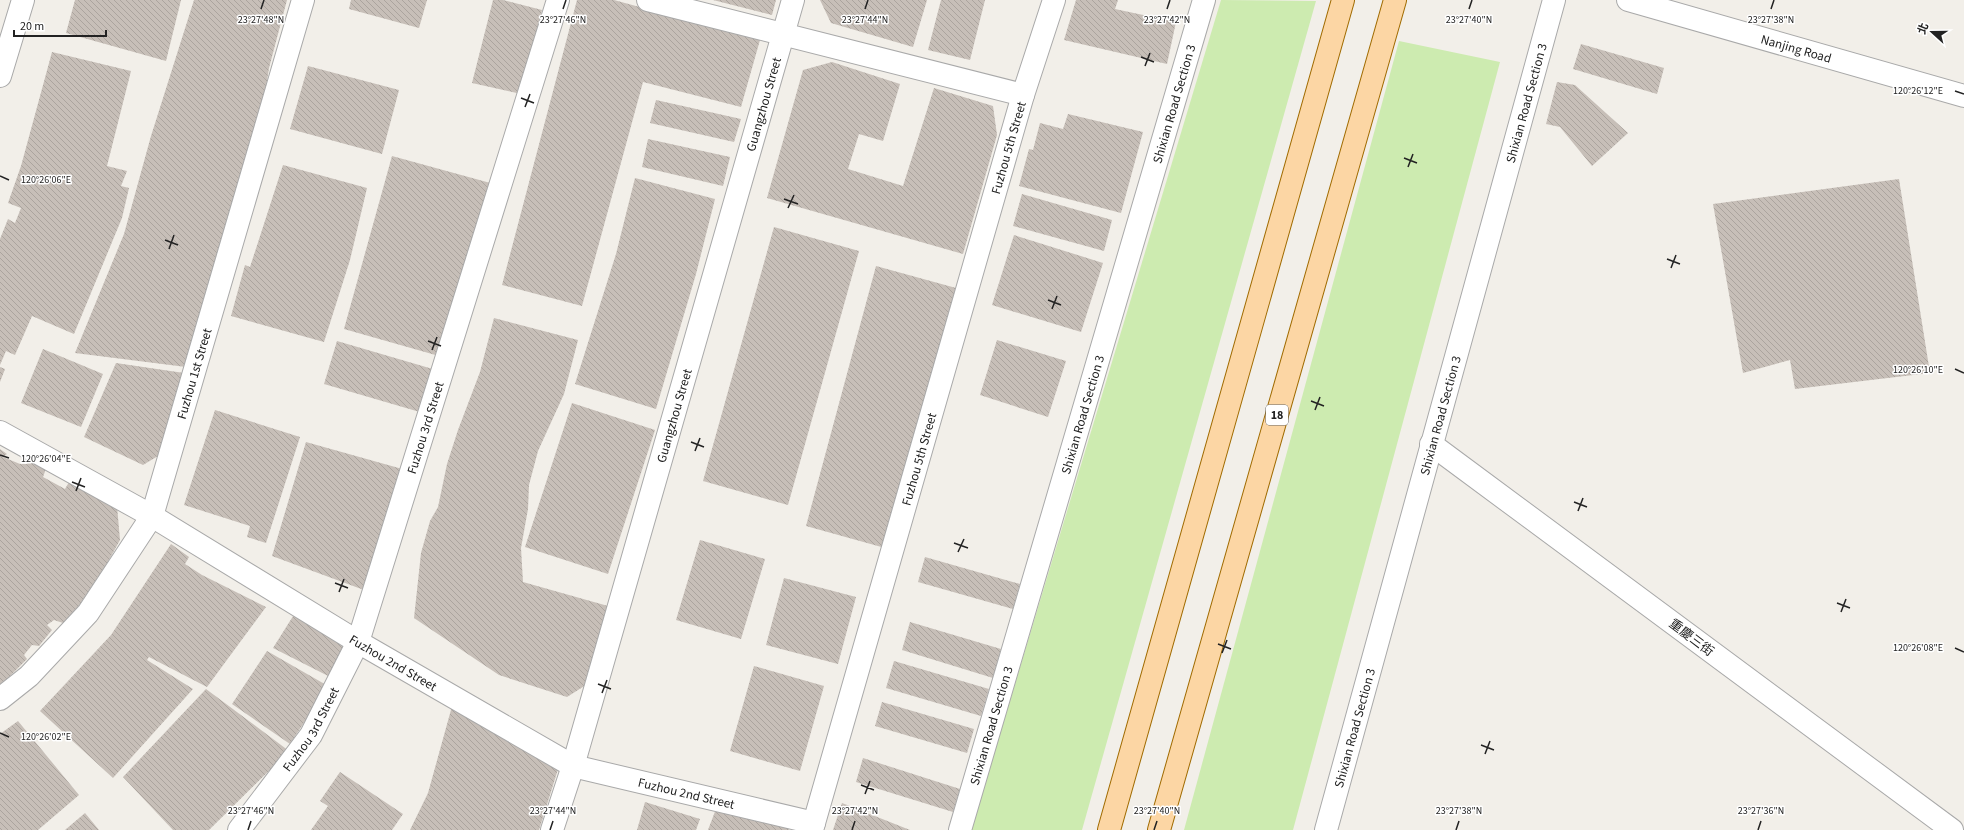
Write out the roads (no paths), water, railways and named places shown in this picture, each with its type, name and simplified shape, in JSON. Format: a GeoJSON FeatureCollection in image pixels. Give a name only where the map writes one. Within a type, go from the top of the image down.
{"type":"FeatureCollection","features":[{"type":"Feature","properties":{"kind":"main road"},"geometry":{"type":"LineString","coordinates":[[1109,830],[1343,0]]}},
{"type":"Feature","properties":{"kind":"main road","name":"18"},"geometry":{"type":"LineString","coordinates":[[1159,830],[1394,0]]}},
{"type":"Feature","properties":{"kind":"street"},"geometry":{"type":"LineString","coordinates":[[0,76],[8,18],[23,0]]}},
{"type":"Feature","properties":{"kind":"street","name":"Fuzhou 1st Street"},"geometry":{"type":"LineString","coordinates":[[0,699],[28,676],[88,613],[152,516],[304,0]]}},
{"type":"Feature","properties":{"kind":"street","name":"Fuzhou 3rd Street"},"geometry":{"type":"LineString","coordinates":[[239,830],[311,735],[358,642],[558,0]]}},
{"type":"Feature","properties":{"kind":"street","name":"Fuzhou 5th Street"},"geometry":{"type":"LineString","coordinates":[[648,0],[1023,95]]}},
{"type":"Feature","properties":{"kind":"street","name":"Guangzhou Street"},"geometry":{"type":"LineString","coordinates":[[552,830],[573,766],[793,0]]}},
{"type":"Feature","properties":{"kind":"street","name":"Fuzhou 5th Street"},"geometry":{"type":"LineString","coordinates":[[813,826],[1023,95],[1054,0]]}},
{"type":"Feature","properties":{"kind":"street","name":"Shixian Road Section 3"},"geometry":{"type":"LineString","coordinates":[[960,830],[1204,0]]}},
{"type":"Feature","properties":{"kind":"street","name":"Shixian Road Section 3"},"geometry":{"type":"LineString","coordinates":[[1326,830],[1554,0]]}},
{"type":"Feature","properties":{"kind":"street","name":"Nanjing Road"},"geometry":{"type":"LineString","coordinates":[[1628,0],[1964,96]]}},
{"type":"Feature","properties":{"kind":"street","name":"Fuzhou 2nd Street"},"geometry":{"type":"LineString","coordinates":[[0,432],[152,516],[358,642],[573,766],[813,826]]}},
{"type":"Feature","properties":{"kind":"street","name":"重慶三街"},"geometry":{"type":"LineString","coordinates":[[1431,444],[1952,830]]}}]}
